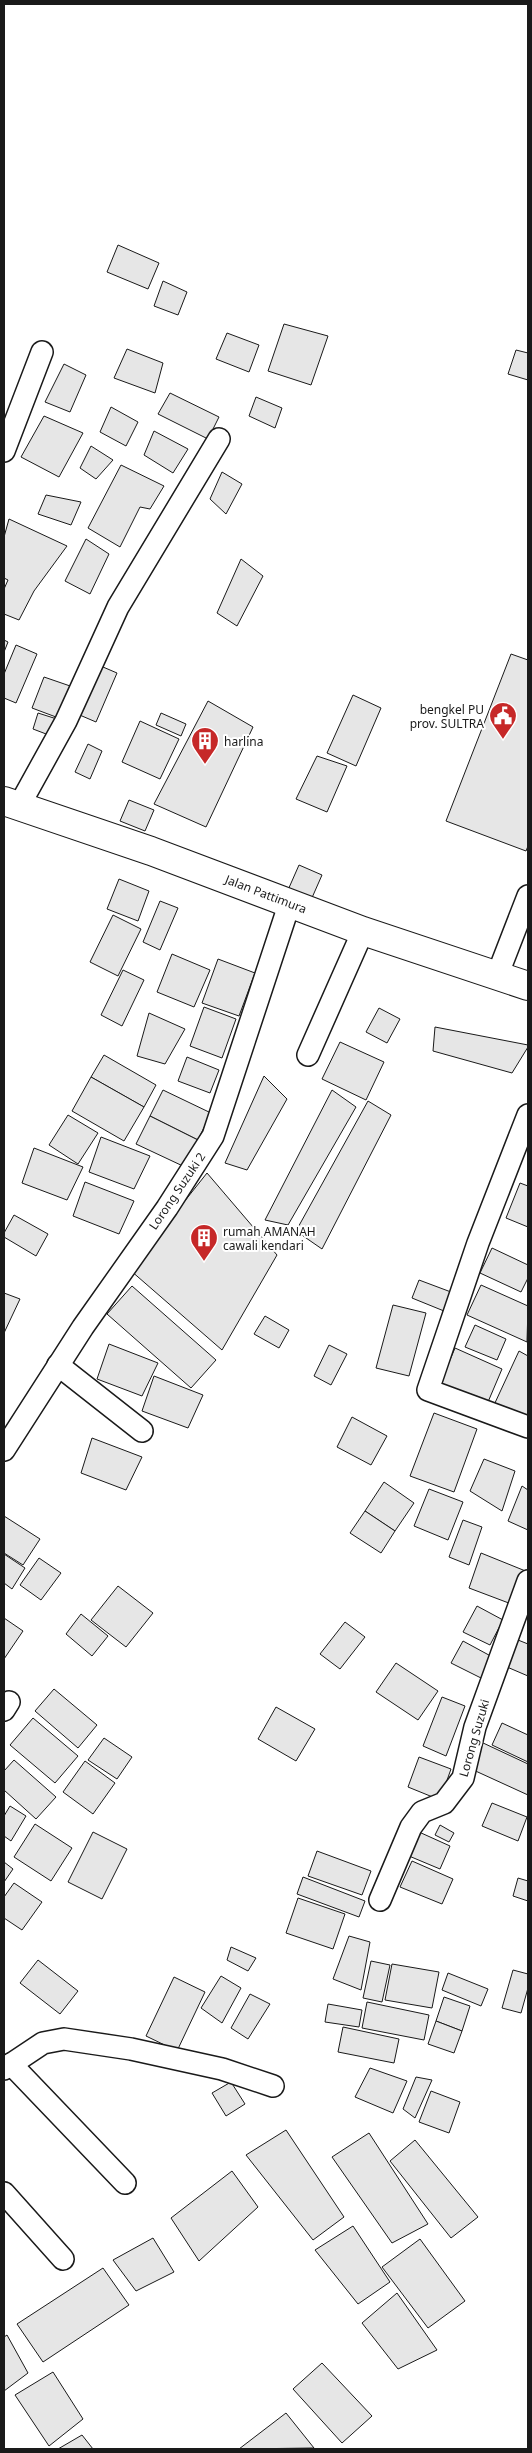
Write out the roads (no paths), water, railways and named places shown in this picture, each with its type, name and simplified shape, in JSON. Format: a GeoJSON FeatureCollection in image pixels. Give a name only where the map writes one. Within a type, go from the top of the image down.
{"type":"FeatureCollection","features":[{"type":"Feature","properties":{"kind":"highway","name":"Jalan Pattimura"},"geometry":{"type":"LineString","coordinates":[[11,804],[151,851],[363,931],[528,986]]}},
{"type":"Feature","properties":{"kind":"street"},"geometry":{"type":"LineString","coordinates":[[4,451],[42,352]]}},
{"type":"Feature","properties":{"kind":"street"},"geometry":{"type":"LineString","coordinates":[[11,804],[62,728],[118,607],[219,439]]}},
{"type":"Feature","properties":{"kind":"street"},"geometry":{"type":"LineString","coordinates":[[497,976],[528,896]]}},
{"type":"Feature","properties":{"kind":"street","name":"Lorong Suzuki 2"},"geometry":{"type":"LineString","coordinates":[[4,1450],[115,1280],[167,1208],[212,1136],[290,902]]}},
{"type":"Feature","properties":{"kind":"street"},"geometry":{"type":"LineString","coordinates":[[308,1055],[363,931]]}},
{"type":"Feature","properties":{"kind":"street"},"geometry":{"type":"LineString","coordinates":[[528,1115],[478,1243],[428,1390],[528,1426]]}},
{"type":"Feature","properties":{"kind":"street"},"geometry":{"type":"LineString","coordinates":[[58,1365],[142,1432]]}},
{"type":"Feature","properties":{"kind":"street","name":"Lorong Suzuki"},"geometry":{"type":"LineString","coordinates":[[380,1900],[411,1827],[422,1812],[444,1804],[463,1778],[475,1727],[528,1581]]}},
{"type":"Feature","properties":{"kind":"street"},"geometry":{"type":"LineString","coordinates":[[125,2183],[8,2066],[43,2043],[64,2039],[131,2049],[222,2069],[273,2086]]}},
{"type":"Feature","properties":{"kind":"street"},"geometry":{"type":"LineString","coordinates":[[4,2193],[63,2259]]}},
{"type":"Feature","properties":{"kind":"place","name":"bengkel PU prov. SULTRA"},"geometry":{"type":"Point","coordinates":[503,740]}},
{"type":"Feature","properties":{"kind":"place","name":"harlina"},"geometry":{"type":"Point","coordinates":[205,765]}},
{"type":"Feature","properties":{"kind":"place","name":"rumah AMANAH cawali kendari"},"geometry":{"type":"Point","coordinates":[204,1262]}}]}
